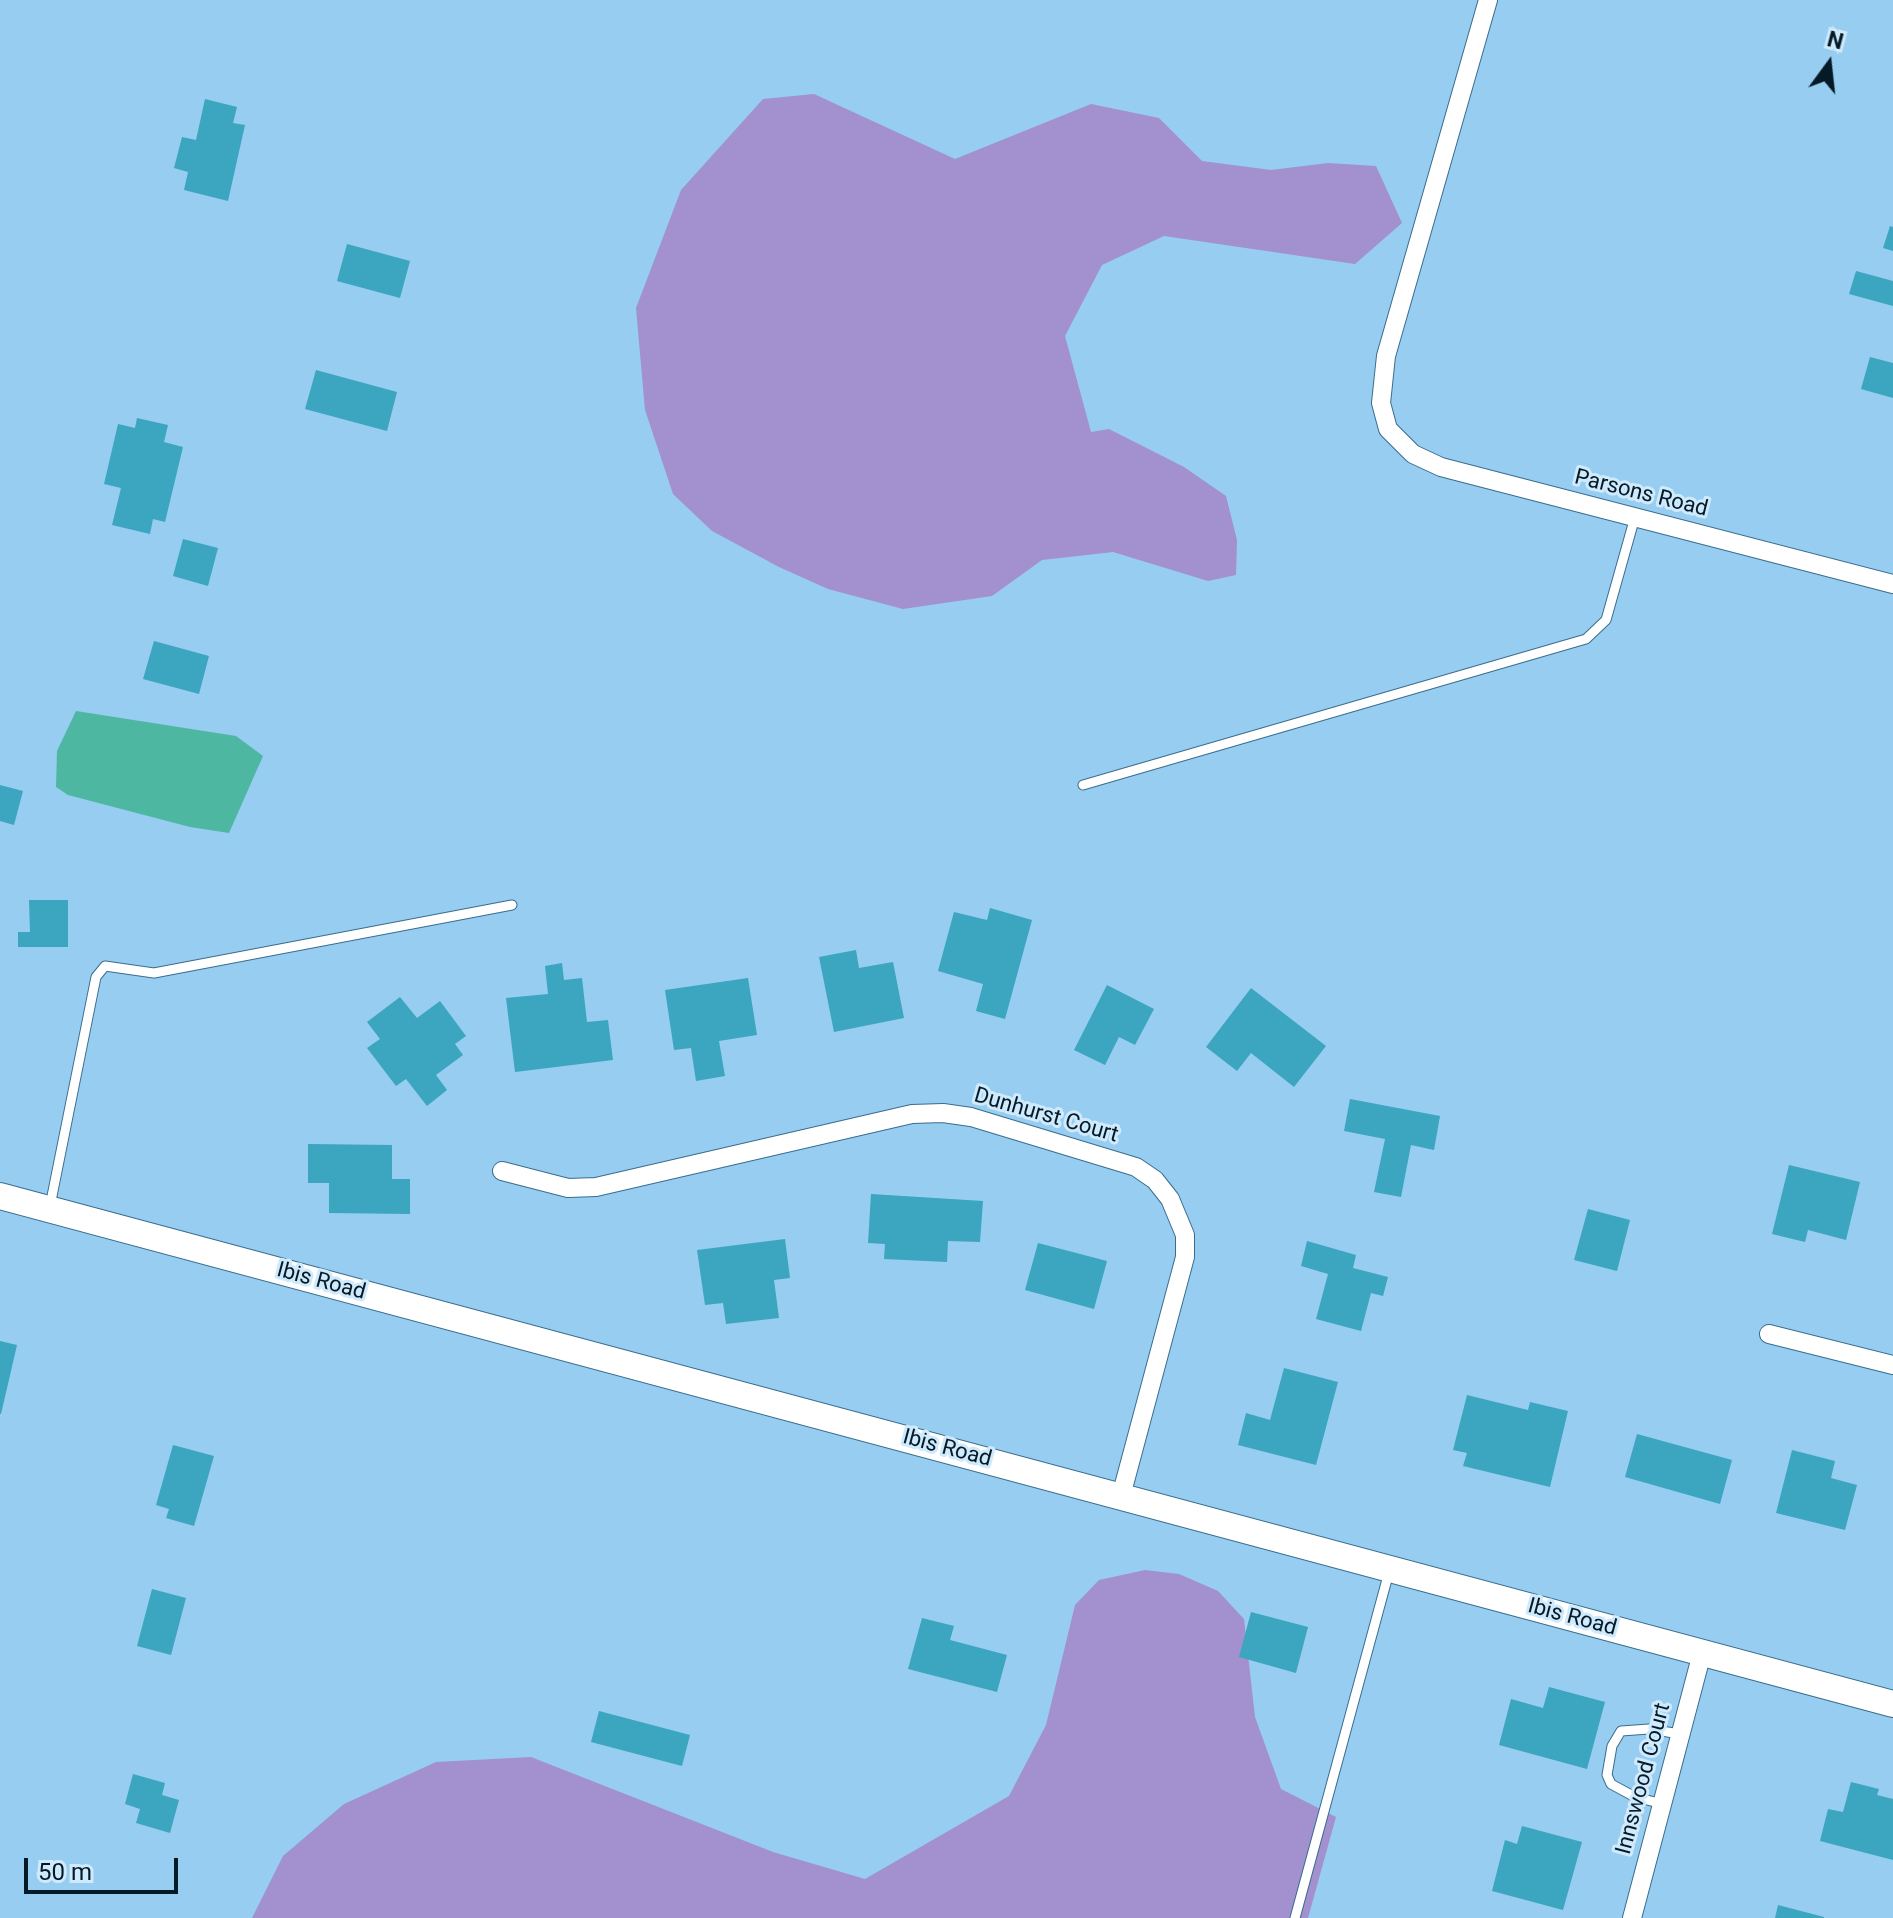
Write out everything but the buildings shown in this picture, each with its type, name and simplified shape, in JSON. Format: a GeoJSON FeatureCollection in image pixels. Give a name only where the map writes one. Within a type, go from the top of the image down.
{"type":"FeatureCollection","features":[{"type":"Feature","properties":{"kind":"street","name":"Parsons Road"},"geometry":{"type":"LineString","coordinates":[[1488,0],[1386,356],[1381,403],[1388,429],[1413,454],[1441,467],[1893,584]]}},
{"type":"Feature","properties":{"kind":"street","name":"Dunhurst Court"},"geometry":{"type":"LineString","coordinates":[[502,1171],[568,1188],[596,1187],[912,1114],[943,1113],[990,1123],[1136,1167],[1155,1180],[1170,1199],[1185,1235],[1185,1257],[1121,1496]]}},
{"type":"Feature","properties":{"kind":"street","name":"Ibis Road"},"geometry":{"type":"LineString","coordinates":[[0,1196],[1893,1704]]}},
{"type":"Feature","properties":{"kind":"street"},"geometry":{"type":"LineString","coordinates":[[1769,1334],[1893,1365]]}},
{"type":"Feature","properties":{"kind":"street","name":"Innswood Court"},"geometry":{"type":"LineString","coordinates":[[1632,1918],[1702,1653]]}},
{"type":"Feature","properties":{"kind":"lane"},"geometry":{"type":"LineString","coordinates":[[1083,785],[1586,639],[1606,620],[1635,517]]}},
{"type":"Feature","properties":{"kind":"lane"},"geometry":{"type":"LineString","coordinates":[[49,1209],[96,977],[105,966],[154,973],[512,905]]}},
{"type":"Feature","properties":{"kind":"lane"},"geometry":{"type":"LineString","coordinates":[[1295,1918],[1390,1569]]}},
{"type":"Feature","properties":{"kind":"lane"},"geometry":{"type":"LineString","coordinates":[[1663,1804],[1635,1797],[1611,1784],[1607,1775],[1612,1746],[1621,1731],[1649,1729],[1680,1734]]}},
{"type":"Feature","properties":{"kind":"shaded area"},"geometry":{"type":"Polygon","coordinates":[[[814,94],[955,159],[1091,104],[1159,118],[1202,161],[1271,170],[1328,163],[1376,166],[1402,223],[1355,264],[1164,236],[1102,265],[1065,336],[1091,432],[1109,429],[1184,467],[1226,496],[1237,540],[1236,575],[1208,581],[1113,552],[1042,560],[992,596],[903,609],[828,589],[779,567],[712,531],[673,494],[645,410],[636,308],[681,190],[763,99],[814,94]]]}},
{"type":"Feature","properties":{"kind":"shaded area"},"geometry":{"type":"Polygon","coordinates":[[[76,711],[236,736],[263,756],[229,833],[190,827],[68,795],[56,787],[57,751],[76,711]]]}},
{"type":"Feature","properties":{"kind":"shaded area"},"geometry":{"type":"Polygon","coordinates":[[[1145,1570],[1179,1574],[1218,1591],[1244,1619],[1255,1717],[1281,1789],[1336,1817],[1308,1918],[252,1918],[283,1856],[344,1804],[436,1762],[531,1757],[773,1852],[865,1879],[1009,1796],[1046,1725],[1075,1605],[1099,1580],[1145,1570]]]}}]}
